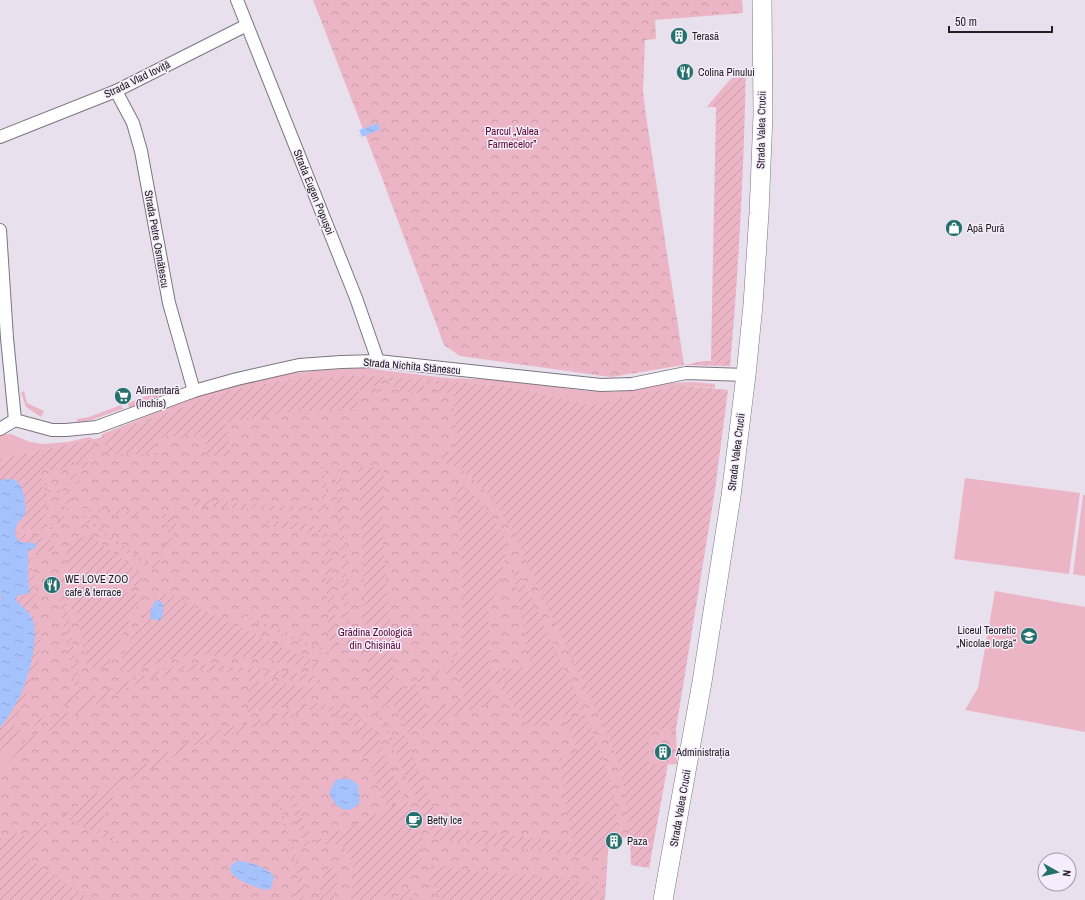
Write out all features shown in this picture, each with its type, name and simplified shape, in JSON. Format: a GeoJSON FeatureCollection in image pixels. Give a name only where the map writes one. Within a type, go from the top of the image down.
{"type":"FeatureCollection","features":[{"type":"Feature","properties":{"kind":"main road","name":"Strada Valea Crucii"},"geometry":{"type":"LineString","coordinates":[[663,900],[702,682],[731,496],[746,376],[753,304],[759,213],[763,115],[762,0]]}},
{"type":"Feature","properties":{"kind":"street"},"geometry":{"type":"LineString","coordinates":[[237,0],[247,25]]}},
{"type":"Feature","properties":{"kind":"street","name":"Strada Vlad Ioviță"},"geometry":{"type":"LineString","coordinates":[[0,137],[116,91],[247,25]]}},
{"type":"Feature","properties":{"kind":"street","name":"Strada Eugen Popușoi"},"geometry":{"type":"LineString","coordinates":[[247,25],[356,298],[378,361]]}},
{"type":"Feature","properties":{"kind":"street","name":"Strada Petre Osmătescu"},"geometry":{"type":"LineString","coordinates":[[116,91],[133,123],[141,151],[169,303],[194,391]]}},
{"type":"Feature","properties":{"kind":"street"},"geometry":{"type":"LineString","coordinates":[[0,230],[5,380],[15,420],[0,429]]}},
{"type":"Feature","properties":{"kind":"street","name":"Strada Nichita Stănescu"},"geometry":{"type":"LineString","coordinates":[[15,420],[52,430],[97,427],[194,391],[299,365],[378,361],[601,385],[632,384],[686,373],[746,376]]}},
{"type":"Feature","properties":{"kind":"green space","name":"Parcul „Valea Farmecelor”"},"geometry":{"type":"Polygon","coordinates":[[[313,0],[742,0],[743,13],[655,20],[656,39],[645,40],[643,91],[645,109],[684,365],[611,377],[460,356],[444,345],[382,178],[313,0]]]}},
{"type":"Feature","properties":{"kind":"green space"},"geometry":{"type":"Polygon","coordinates":[[[746,67],[741,216],[730,366],[684,365],[711,361],[716,107],[707,107],[720,91],[746,67]]]}},
{"type":"Feature","properties":{"kind":"green space"},"geometry":{"type":"Polygon","coordinates":[[[364,368],[447,378],[503,380],[587,391],[615,392],[671,383],[692,382],[715,384],[715,388],[680,385],[590,405],[506,386],[364,375],[290,379],[226,391],[101,437],[102,434],[216,389],[277,375],[324,370],[364,368]]]}},
{"type":"Feature","properties":{"kind":"green space","name":"Grădina Zoologică din Chișinău"},"geometry":{"type":"Polygon","coordinates":[[[364,375],[506,386],[590,405],[680,385],[663,729],[676,729],[677,764],[657,765],[630,838],[609,837],[605,900],[0,900],[0,459],[99,438],[226,391],[290,379],[364,375]]]}},
{"type":"Feature","properties":{"kind":"green space"},"geometry":{"type":"Polygon","coordinates":[[[364,375],[506,386],[590,405],[680,385],[728,390],[715,490],[676,729],[649,730],[649,765],[668,764],[649,868],[631,865],[626,795],[619,764],[609,739],[514,535],[497,506],[483,488],[462,470],[441,461],[442,453],[454,450],[452,440],[457,439],[456,421],[453,421],[454,393],[439,392],[440,385],[425,383],[423,393],[393,390],[393,381],[382,380],[381,393],[378,393],[374,385],[370,390],[358,390],[359,410],[299,411],[226,422],[231,456],[206,455],[206,436],[157,436],[157,455],[107,454],[103,436],[226,391],[290,379],[364,375]]]}},
{"type":"Feature","properties":{"kind":"green space"},"geometry":{"type":"Polygon","coordinates":[[[24,391],[27,403],[44,411],[41,417],[26,407],[21,393],[24,391]]]}},
{"type":"Feature","properties":{"kind":"green space"},"geometry":{"type":"Polygon","coordinates":[[[158,392],[158,397],[129,408],[128,403],[158,392]]]}},
{"type":"Feature","properties":{"kind":"green space"},"geometry":{"type":"Polygon","coordinates":[[[121,405],[123,409],[94,419],[77,422],[77,419],[89,417],[121,405]]]}},
{"type":"Feature","properties":{"kind":"green space"},"geometry":{"type":"Polygon","coordinates":[[[0,434],[11,434],[30,442],[43,444],[68,442],[89,437],[93,439],[0,459],[0,434]]]}},
{"type":"Feature","properties":{"kind":"green space"},"geometry":{"type":"Polygon","coordinates":[[[93,439],[95,450],[82,470],[82,463],[68,462],[68,470],[41,470],[41,483],[71,483],[71,474],[80,474],[80,480],[77,484],[42,485],[45,490],[72,490],[74,493],[59,527],[55,529],[16,528],[25,511],[26,503],[17,481],[9,479],[0,480],[0,459],[93,439]],[[47,492],[44,526],[55,527],[71,494],[47,492]]]}},
{"type":"Feature","properties":{"kind":"green space"},"geometry":{"type":"Polygon","coordinates":[[[322,467],[325,467],[326,508],[323,512],[194,506],[195,500],[322,509],[322,467]]]}},
{"type":"Feature","properties":{"kind":"green space"},"geometry":{"type":"Polygon","coordinates":[[[358,467],[375,467],[384,471],[383,541],[394,675],[397,679],[371,698],[369,691],[358,467]]]}},
{"type":"Feature","properties":{"kind":"green space"},"geometry":{"type":"Polygon","coordinates":[[[341,468],[351,661],[348,661],[336,483],[336,475],[341,468]]]}},
{"type":"Feature","properties":{"kind":"green space"},"geometry":{"type":"Polygon","coordinates":[[[965,478],[1080,493],[1069,574],[954,559],[965,478]]]}},
{"type":"Feature","properties":{"kind":"green space"},"geometry":{"type":"Polygon","coordinates":[[[454,480],[482,502],[491,514],[504,537],[507,547],[499,590],[488,604],[491,672],[530,666],[513,567],[517,567],[583,709],[527,728],[518,705],[512,707],[503,682],[490,685],[495,701],[408,734],[393,703],[378,710],[393,740],[405,735],[441,828],[572,842],[559,759],[578,751],[565,720],[585,714],[606,765],[614,795],[619,837],[610,836],[608,851],[602,851],[601,858],[434,839],[374,706],[403,686],[405,689],[415,683],[427,713],[464,698],[455,671],[418,683],[417,678],[454,666],[453,652],[461,652],[463,599],[456,483],[454,483],[454,480]]]}},
{"type":"Feature","properties":{"kind":"green space"},"geometry":{"type":"Polygon","coordinates":[[[1083,495],[1085,495],[1085,576],[1073,574],[1083,495]]]}},
{"type":"Feature","properties":{"kind":"green space"},"geometry":{"type":"Polygon","coordinates":[[[82,508],[144,512],[144,516],[84,511],[83,515],[152,566],[168,537],[167,521],[161,518],[162,513],[176,522],[177,528],[157,566],[148,568],[85,521],[81,516],[80,511],[82,508]]]}},
{"type":"Feature","properties":{"kind":"green space"},"geometry":{"type":"Polygon","coordinates":[[[268,521],[302,523],[319,527],[326,531],[330,537],[337,648],[334,655],[325,654],[236,613],[240,613],[330,652],[323,533],[267,526],[268,521]]]}},
{"type":"Feature","properties":{"kind":"green space"},"geometry":{"type":"Polygon","coordinates":[[[15,532],[49,539],[54,542],[54,550],[31,555],[37,605],[29,608],[36,620],[40,633],[39,654],[32,679],[13,724],[22,732],[76,694],[59,600],[65,599],[81,694],[23,733],[21,732],[0,750],[0,728],[21,692],[25,682],[33,649],[34,637],[31,617],[16,600],[17,596],[28,594],[28,553],[34,543],[21,542],[15,536],[15,532]]]}},
{"type":"Feature","properties":{"kind":"green space"},"geometry":{"type":"Polygon","coordinates":[[[79,536],[92,537],[97,540],[142,574],[143,581],[138,585],[129,586],[74,579],[69,571],[67,552],[71,541],[79,536]]]}},
{"type":"Feature","properties":{"kind":"green space"},"geometry":{"type":"Polygon","coordinates":[[[81,587],[131,593],[142,596],[107,666],[99,670],[86,663],[74,599],[74,593],[77,588],[81,587]]]}},
{"type":"Feature","properties":{"kind":"green space"},"geometry":{"type":"Polygon","coordinates":[[[995,591],[1085,607],[1085,732],[965,710],[978,688],[995,591]]]}},
{"type":"Feature","properties":{"kind":"green space"},"geometry":{"type":"Polygon","coordinates":[[[162,592],[321,665],[321,668],[247,658],[188,656],[171,659],[134,670],[120,671],[119,668],[124,652],[154,596],[157,593],[162,592]]]}},
{"type":"Feature","properties":{"kind":"green space"},"geometry":{"type":"Polygon","coordinates":[[[197,664],[282,671],[317,676],[321,681],[319,683],[315,683],[260,675],[259,681],[317,688],[316,690],[312,690],[313,696],[270,709],[248,713],[249,672],[183,670],[136,684],[77,713],[26,746],[0,768],[0,761],[21,744],[92,698],[144,676],[170,668],[197,664]]]}},
{"type":"Feature","properties":{"kind":"green space"},"geometry":{"type":"Polygon","coordinates":[[[315,703],[338,708],[355,715],[369,724],[378,736],[383,749],[364,758],[359,751],[361,741],[354,724],[331,712],[316,708],[194,745],[129,782],[138,768],[200,735],[256,721],[315,703]]]}},
{"type":"Feature","properties":{"kind":"green space"},"geometry":{"type":"Polygon","coordinates":[[[385,755],[404,796],[384,805],[370,762],[385,755]]]}},
{"type":"Feature","properties":{"kind":"green space"},"geometry":{"type":"Polygon","coordinates":[[[124,775],[98,828],[118,839],[116,843],[62,816],[124,775]]]}},
{"type":"Feature","properties":{"kind":"green space"},"geometry":{"type":"Polygon","coordinates":[[[294,793],[310,844],[406,800],[422,838],[421,859],[418,869],[412,877],[378,900],[351,900],[353,870],[348,854],[344,849],[335,844],[313,844],[304,846],[289,794],[294,793]]]}},
{"type":"Feature","properties":{"kind":"green space"},"geometry":{"type":"Polygon","coordinates":[[[279,798],[294,851],[302,870],[303,888],[306,889],[302,900],[294,900],[298,881],[296,867],[277,799],[279,798]]]}},
{"type":"Feature","properties":{"kind":"green space"},"geometry":{"type":"Polygon","coordinates":[[[50,821],[28,858],[92,900],[0,900],[0,839],[5,842],[20,831],[26,838],[50,821]]]}},
{"type":"Feature","properties":{"kind":"green space"},"geometry":{"type":"Polygon","coordinates":[[[432,866],[598,883],[600,885],[599,891],[605,892],[605,900],[441,900],[429,880],[432,866]]]}},
{"type":"Feature","properties":{"kind":"green space"},"geometry":{"type":"Polygon","coordinates":[[[327,869],[336,869],[338,877],[334,900],[319,900],[323,877],[327,869]]]}},
{"type":"Feature","properties":{"kind":"green space"},"geometry":{"type":"Polygon","coordinates":[[[407,889],[415,889],[412,900],[392,900],[407,889]]]}},
{"type":"Feature","properties":{"kind":"water"},"geometry":{"type":"Polygon","coordinates":[[[378,123],[380,130],[362,137],[359,130],[378,123]]]}},
{"type":"Feature","properties":{"kind":"water"},"geometry":{"type":"Polygon","coordinates":[[[0,480],[16,480],[20,485],[24,493],[26,508],[24,516],[16,528],[16,536],[21,542],[34,543],[36,545],[36,548],[29,550],[28,553],[28,580],[30,593],[17,596],[16,600],[31,616],[35,634],[33,655],[24,686],[14,707],[0,728],[0,480]]]}},
{"type":"Feature","properties":{"kind":"water"},"geometry":{"type":"Polygon","coordinates":[[[157,600],[163,603],[163,614],[161,620],[154,620],[150,618],[150,613],[154,603],[157,600]]]}},
{"type":"Feature","properties":{"kind":"water"},"geometry":{"type":"Polygon","coordinates":[[[338,779],[351,779],[358,785],[360,802],[355,807],[346,810],[342,809],[335,803],[329,793],[334,782],[338,779]]]}},
{"type":"Feature","properties":{"kind":"water"},"geometry":{"type":"Polygon","coordinates":[[[238,861],[248,862],[271,873],[274,876],[272,886],[269,890],[248,884],[233,875],[230,870],[231,865],[238,861]]]}},
{"type":"Feature","properties":{"kind":"place","name":"Terasă"},"geometry":{"type":"Point","coordinates":[679,36]}},
{"type":"Feature","properties":{"kind":"place","name":"Colina Pinului"},"geometry":{"type":"Point","coordinates":[685,72]}},
{"type":"Feature","properties":{"kind":"place","name":"Apă Pură"},"geometry":{"type":"Point","coordinates":[954,228]}},
{"type":"Feature","properties":{"kind":"place","name":"Alimentară (închis)"},"geometry":{"type":"Point","coordinates":[123,396]}},
{"type":"Feature","properties":{"kind":"place","name":"WE LOVE ZOO cafe & terrace"},"geometry":{"type":"Point","coordinates":[52,585]}},
{"type":"Feature","properties":{"kind":"place","name":"Liceul Teoretic „Nicolae Iorga“"},"geometry":{"type":"Point","coordinates":[1029,636]}},
{"type":"Feature","properties":{"kind":"place","name":"Administrația"},"geometry":{"type":"Point","coordinates":[663,752]}},
{"type":"Feature","properties":{"kind":"place","name":"Betty Ice"},"geometry":{"type":"Point","coordinates":[414,820]}},
{"type":"Feature","properties":{"kind":"place","name":"Paza"},"geometry":{"type":"Point","coordinates":[614,841]}}]}
